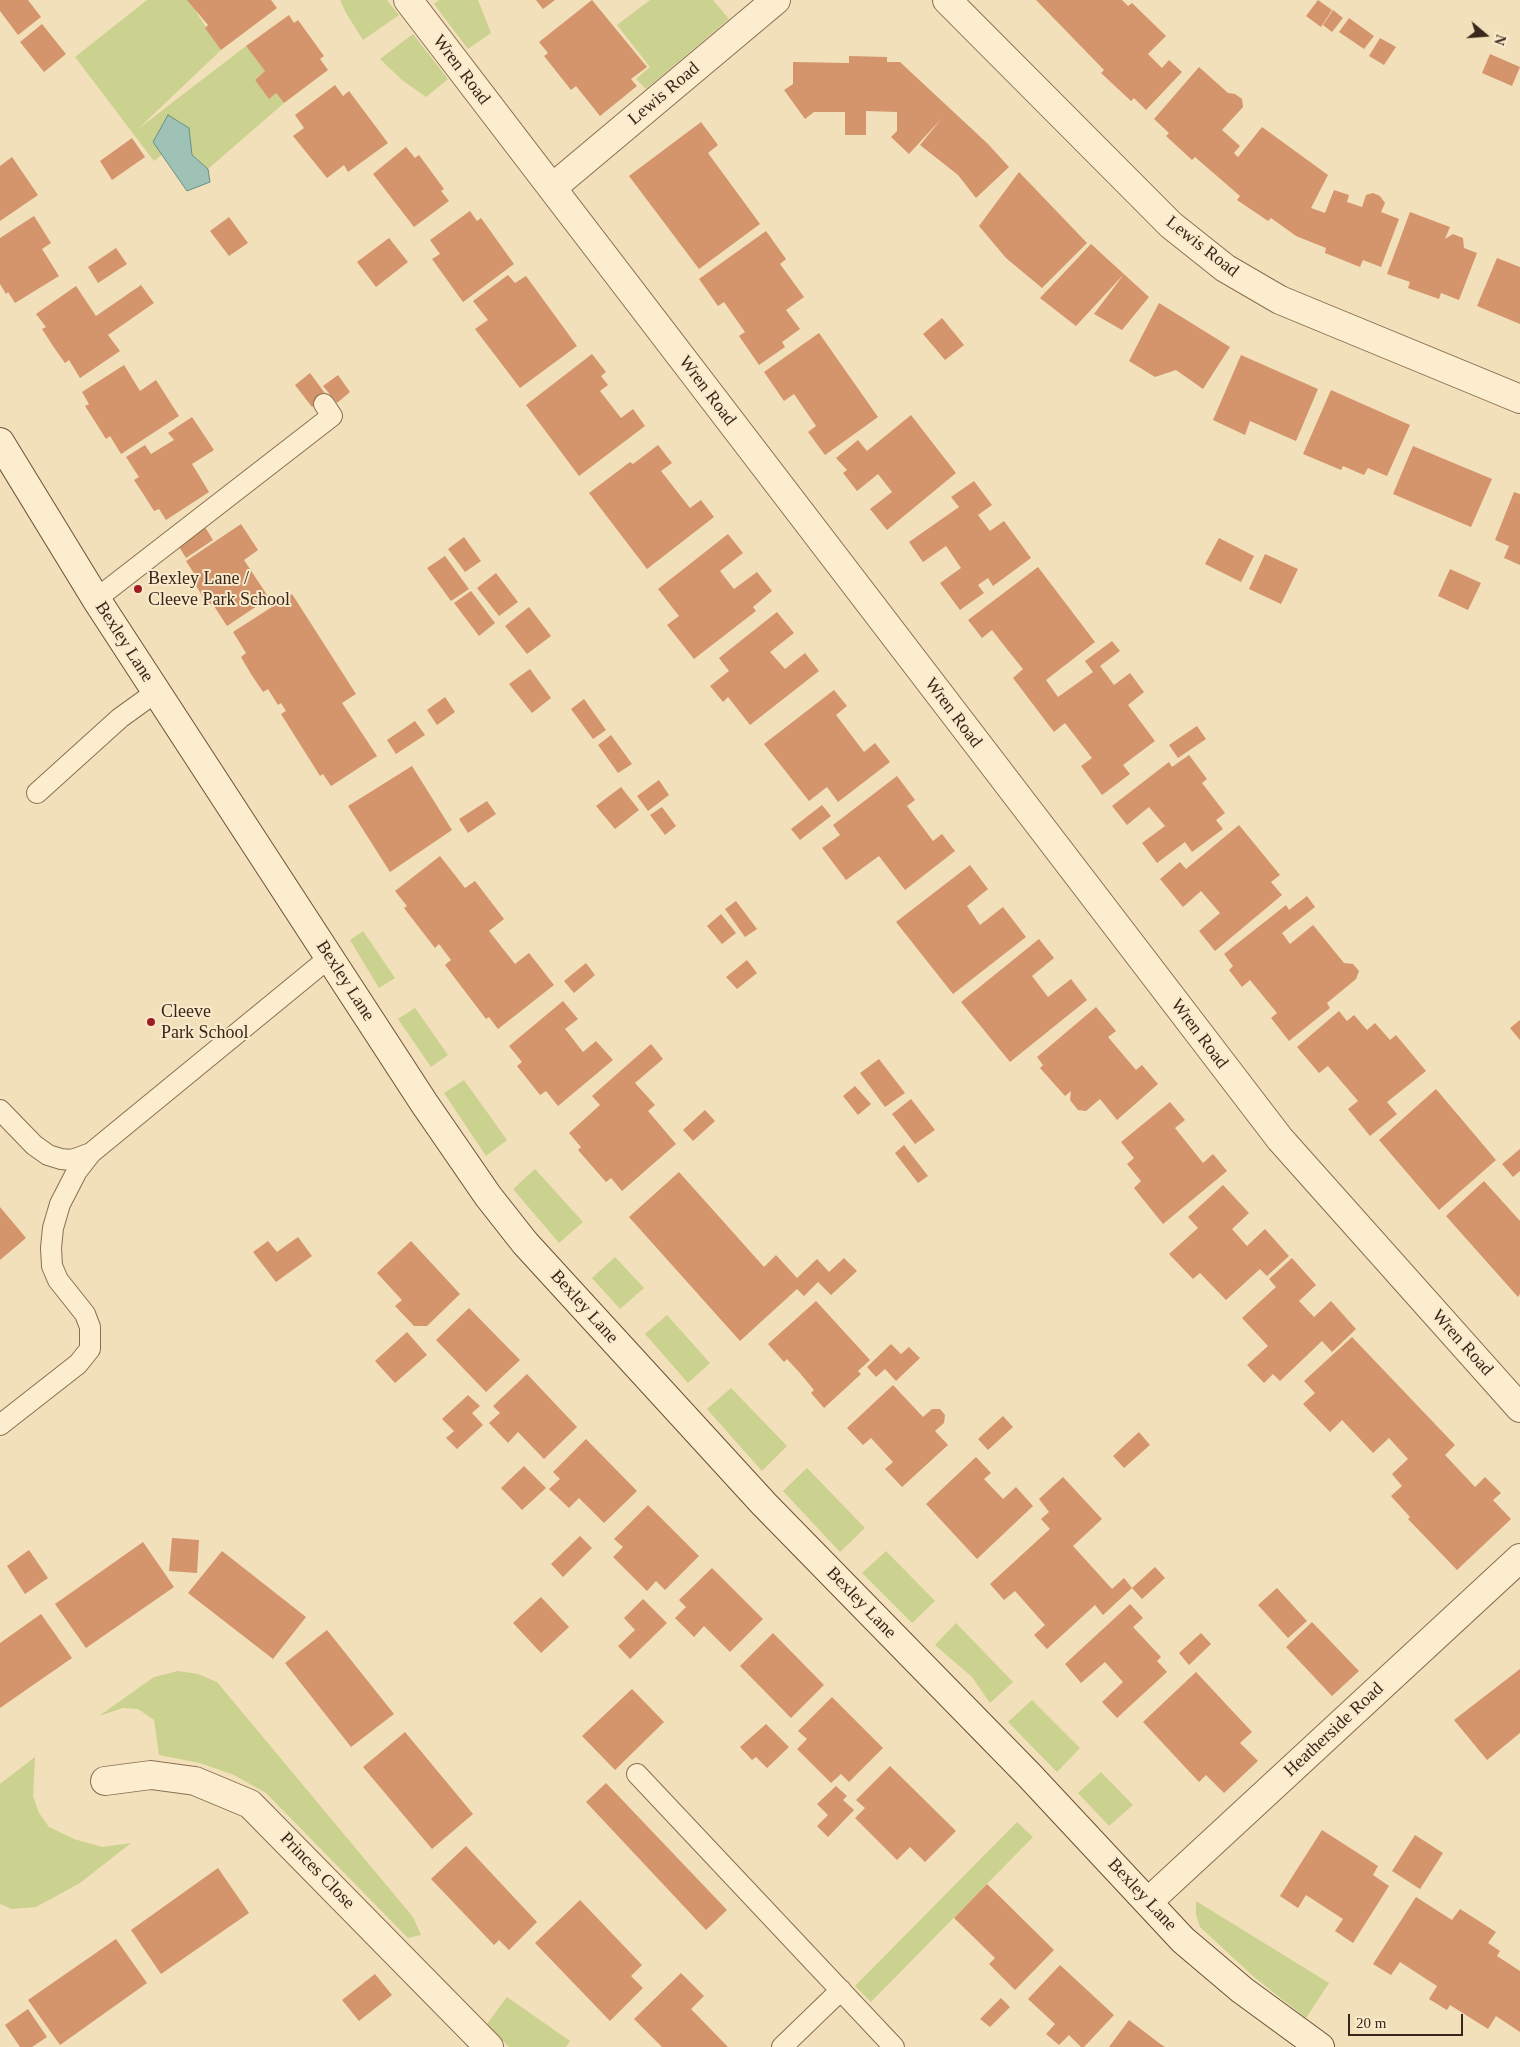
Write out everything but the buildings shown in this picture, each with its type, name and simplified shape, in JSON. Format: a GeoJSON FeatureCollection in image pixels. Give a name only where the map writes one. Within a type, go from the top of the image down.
{"type":"FeatureCollection","features":[{"type":"Feature","properties":{"kind":"street","name":"Wren Road"},"geometry":{"type":"LineString","coordinates":[[408,0],[1280,1139],[1520,1408]]}},
{"type":"Feature","properties":{"kind":"street","name":"Lewis Road"},"geometry":{"type":"LineString","coordinates":[[552,188],[776,0]]}},
{"type":"Feature","properties":{"kind":"street","name":"Lewis Road"},"geometry":{"type":"LineString","coordinates":[[947,0],[1171,225],[1225,268],[1280,300],[1520,399]]}},
{"type":"Feature","properties":{"kind":"street","name":"Bexley Lane"},"geometry":{"type":"LineString","coordinates":[[0,442],[96,599],[424,1103],[488,1196],[525,1243],[764,1504],[1029,1775],[1192,1948],[1242,1990],[1320,2047]]}},
{"type":"Feature","properties":{"kind":"street","name":"Heatherside Road"},"geometry":{"type":"LineString","coordinates":[[1148,1902],[1520,1558]]}},
{"type":"Feature","properties":{"kind":"street","name":"Princes Close"},"geometry":{"type":"LineString","coordinates":[[105,1781],[151,1775],[195,1781],[250,1804],[489,2047]]}},
{"type":"Feature","properties":{"kind":"lane"},"geometry":{"type":"LineString","coordinates":[[96,599],[332,416],[324,404]]}},
{"type":"Feature","properties":{"kind":"lane"},"geometry":{"type":"LineString","coordinates":[[37,793],[120,718],[156,692]]}},
{"type":"Feature","properties":{"kind":"lane"},"geometry":{"type":"LineString","coordinates":[[0,1425],[78,1364],[90,1349],[90,1327],[84,1314],[58,1280],[52,1266],[52,1228],[60,1204],[77,1171],[91,1153],[330,956]]}},
{"type":"Feature","properties":{"kind":"lane"},"geometry":{"type":"LineString","coordinates":[[0,1110],[34,1145],[48,1155],[60,1160],[72,1160],[91,1153]]}},
{"type":"Feature","properties":{"kind":"lane"},"geometry":{"type":"LineString","coordinates":[[637,1774],[894,2047]]}},
{"type":"Feature","properties":{"kind":"lane"},"geometry":{"type":"LineString","coordinates":[[782,2047],[841,1990]]}},
{"type":"Feature","properties":{"kind":"green space"},"geometry":{"type":"Polygon","coordinates":[[[147,0],[192,0],[198,15],[221,50],[138,129],[246,46],[265,71],[255,80],[269,98],[276,93],[284,103],[208,169],[192,155],[189,132],[154,161],[75,57],[147,0]]]}},
{"type":"Feature","properties":{"kind":"green space"},"geometry":{"type":"Polygon","coordinates":[[[340,0],[387,0],[399,15],[363,40],[340,0]]]}},
{"type":"Feature","properties":{"kind":"green space"},"geometry":{"type":"Polygon","coordinates":[[[439,0],[478,0],[491,33],[468,49],[434,4],[439,0]]]}},
{"type":"Feature","properties":{"kind":"green space"},"geometry":{"type":"Polygon","coordinates":[[[650,0],[713,0],[729,19],[646,89],[636,79],[650,67],[617,25],[650,0]]]}},
{"type":"Feature","properties":{"kind":"green space"},"geometry":{"type":"Polygon","coordinates":[[[413,34],[448,79],[426,97],[402,80],[380,59],[413,34]]]}},
{"type":"Feature","properties":{"kind":"green space"},"geometry":{"type":"Polygon","coordinates":[[[363,931],[395,978],[379,988],[350,940],[363,931]]]}},
{"type":"Feature","properties":{"kind":"green space"},"geometry":{"type":"Polygon","coordinates":[[[415,1008],[448,1055],[431,1067],[398,1019],[415,1008]]]}},
{"type":"Feature","properties":{"kind":"green space"},"geometry":{"type":"Polygon","coordinates":[[[464,1080],[507,1140],[486,1156],[444,1093],[464,1080]]]}},
{"type":"Feature","properties":{"kind":"green space"},"geometry":{"type":"Polygon","coordinates":[[[535,1169],[583,1222],[559,1243],[513,1189],[535,1169]]]}},
{"type":"Feature","properties":{"kind":"green space"},"geometry":{"type":"Polygon","coordinates":[[[615,1257],[644,1288],[620,1309],[592,1278],[615,1257]]]}},
{"type":"Feature","properties":{"kind":"green space"},"geometry":{"type":"Polygon","coordinates":[[[667,1315],[710,1363],[688,1383],[645,1334],[667,1315]]]}},
{"type":"Feature","properties":{"kind":"green space"},"geometry":{"type":"Polygon","coordinates":[[[731,1388],[787,1446],[762,1471],[707,1409],[731,1388]]]}},
{"type":"Feature","properties":{"kind":"green space"},"geometry":{"type":"Polygon","coordinates":[[[807,1468],[865,1528],[840,1552],[783,1491],[807,1468]]]}},
{"type":"Feature","properties":{"kind":"green space"},"geometry":{"type":"Polygon","coordinates":[[[886,1551],[935,1601],[912,1623],[862,1573],[886,1551]]]}},
{"type":"Feature","properties":{"kind":"green space"},"geometry":{"type":"Polygon","coordinates":[[[956,1623],[1013,1682],[990,1703],[972,1677],[935,1645],[956,1623]]]}},
{"type":"Feature","properties":{"kind":"green space"},"geometry":{"type":"Polygon","coordinates":[[[178,1671],[198,1674],[217,1682],[413,1917],[421,1935],[408,1938],[266,1793],[234,1775],[200,1763],[159,1755],[154,1720],[138,1709],[123,1708],[99,1716],[154,1677],[178,1671]]]}},
{"type":"Feature","properties":{"kind":"green space"},"geometry":{"type":"Polygon","coordinates":[[[1032,1700],[1080,1748],[1057,1772],[1008,1722],[1032,1700]]]}},
{"type":"Feature","properties":{"kind":"green space"},"geometry":{"type":"Polygon","coordinates":[[[35,1757],[33,1796],[39,1813],[49,1827],[74,1839],[102,1847],[131,1843],[80,1883],[36,1907],[12,1909],[0,1904],[0,1784],[35,1757]]]}},
{"type":"Feature","properties":{"kind":"green space"},"geometry":{"type":"Polygon","coordinates":[[[1101,1772],[1133,1805],[1109,1826],[1078,1793],[1101,1772]]]}},
{"type":"Feature","properties":{"kind":"green space"},"geometry":{"type":"Polygon","coordinates":[[[1017,1822],[1033,1837],[871,2002],[855,1986],[1017,1822]]]}},
{"type":"Feature","properties":{"kind":"green space"},"geometry":{"type":"Polygon","coordinates":[[[1196,1901],[1329,1983],[1306,2018],[1254,1977],[1200,1927],[1196,1915],[1196,1901]]]}},
{"type":"Feature","properties":{"kind":"green space"},"geometry":{"type":"Polygon","coordinates":[[[507,1997],[570,2041],[566,2047],[509,2047],[487,2024],[507,1997]]]}},
{"type":"Feature","properties":{"kind":"water"},"geometry":{"type":"Polygon","coordinates":[[[168,115],[189,128],[192,155],[208,169],[210,182],[187,191],[153,142],[168,115]]]}},
{"type":"Feature","properties":{"kind":"place","name":"Bexley Lane / Cleeve Park School"},"geometry":{"type":"Point","coordinates":[138,589]}},
{"type":"Feature","properties":{"kind":"place","name":"Cleeve Park School"},"geometry":{"type":"Point","coordinates":[151,1022]}}]}
